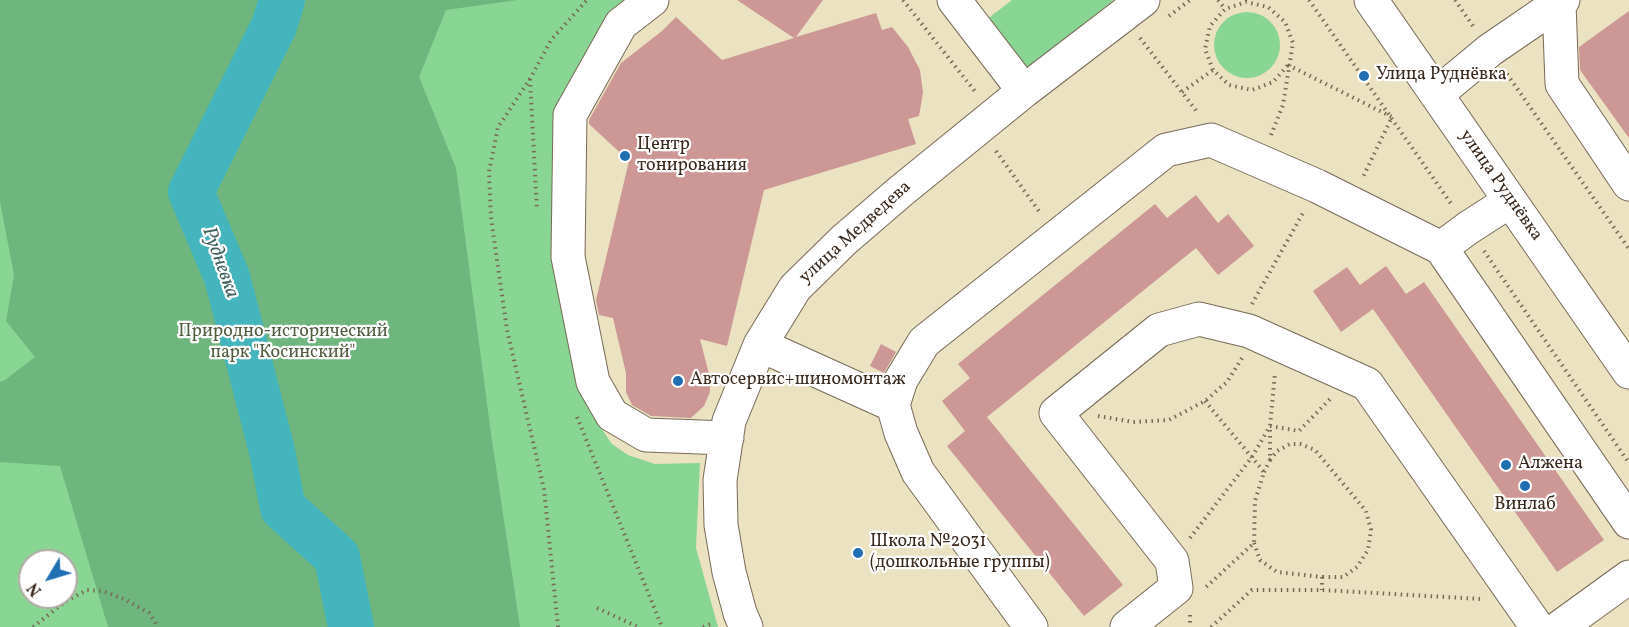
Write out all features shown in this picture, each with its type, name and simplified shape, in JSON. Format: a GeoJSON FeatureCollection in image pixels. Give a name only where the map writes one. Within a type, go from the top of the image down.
{"type":"FeatureCollection","features":[{"type":"Feature","properties":{"kind":"street"},"geometry":{"type":"LineString","coordinates":[[652,0],[621,24],[570,115],[568,257],[594,382],[612,415],[646,435],[727,438]]}},
{"type":"Feature","properties":{"kind":"street"},"geometry":{"type":"LineString","coordinates":[[954,0],[1024,91]]}},
{"type":"Feature","properties":{"kind":"street","name":"улица Медведева"},"geometry":{"type":"LineString","coordinates":[[746,627],[729,572],[721,525],[720,480],[729,421],[760,345],[795,288],[844,240],[1024,91],[1143,0]]}},
{"type":"Feature","properties":{"kind":"street","name":"улица Руднёвка"},"geometry":{"type":"LineString","coordinates":[[1371,0],[1629,372]]}},
{"type":"Feature","properties":{"kind":"street"},"geometry":{"type":"LineString","coordinates":[[1437,94],[1490,50],[1561,1]]}},
{"type":"Feature","properties":{"kind":"street"},"geometry":{"type":"LineString","coordinates":[[1561,1],[1562,84],[1629,184]]}},
{"type":"Feature","properties":{"kind":"street"},"geometry":{"type":"LineString","coordinates":[[1031,627],[918,472],[901,433],[893,405],[901,380],[924,342],[1166,150],[1211,140],[1317,186],[1441,248],[1629,522]]}},
{"type":"Feature","properties":{"kind":"street"},"geometry":{"type":"LineString","coordinates":[[1441,248],[1510,201]]}},
{"type":"Feature","properties":{"kind":"street"},"geometry":{"type":"LineString","coordinates":[[1127,627],[1176,588],[1172,561],[1056,413],[1159,330],[1199,319],[1258,336],[1366,384],[1537,627]]}},
{"type":"Feature","properties":{"kind":"street"},"geometry":{"type":"LineString","coordinates":[[760,345],[893,405]]}},
{"type":"Feature","properties":{"kind":"street"},"geometry":{"type":"LineString","coordinates":[[1560,627],[1629,577]]}},
{"type":"Feature","properties":{"kind":"path"},"geometry":{"type":"LineString","coordinates":[[558,627],[544,489],[507,330],[491,218],[489,172],[498,127],[530,79],[551,40],[587,0]]}},
{"type":"Feature","properties":{"kind":"path"},"geometry":{"type":"LineString","coordinates":[[903,0],[981,100]]}},
{"type":"Feature","properties":{"kind":"path"},"geometry":{"type":"LineString","coordinates":[[1218,0],[1225,9]]}},
{"type":"Feature","properties":{"kind":"path"},"geometry":{"type":"LineString","coordinates":[[1455,0],[1629,249]]}},
{"type":"Feature","properties":{"kind":"path"},"geometry":{"type":"LineString","coordinates":[[1260,162],[1283,105],[1293,43],[1285,22],[1268,7],[1246,2],[1225,9],[1210,26],[1205,49],[1212,70],[1229,85],[1252,90],[1273,82],[1288,66]]}},
{"type":"Feature","properties":{"kind":"path"},"geometry":{"type":"LineString","coordinates":[[1140,38],[1224,146]]}},
{"type":"Feature","properties":{"kind":"path"},"geometry":{"type":"LineString","coordinates":[[1288,66],[1392,117],[1350,203]]}},
{"type":"Feature","properties":{"kind":"path"},"geometry":{"type":"LineString","coordinates":[[1182,92],[1212,70]]}},
{"type":"Feature","properties":{"kind":"path"},"geometry":{"type":"LineString","coordinates":[[996,151],[1057,236]]}},
{"type":"Feature","properties":{"kind":"path"},"geometry":{"type":"LineString","coordinates":[[1066,404],[1102,418],[1134,422],[1169,420],[1205,401],[1227,382],[1258,336],[1317,186]]}},
{"type":"Feature","properties":{"kind":"path"},"geometry":{"type":"LineString","coordinates":[[1258,336],[1270,426],[1270,460]]}},
{"type":"Feature","properties":{"kind":"path"},"geometry":{"type":"LineString","coordinates":[[1270,426],[1299,431],[1351,377]]}},
{"type":"Feature","properties":{"kind":"path"},"geometry":{"type":"LineString","coordinates":[[1205,401],[1263,472]]}},
{"type":"Feature","properties":{"kind":"path"},"geometry":{"type":"LineString","coordinates":[[1172,561],[1252,457],[1270,426]]}},
{"type":"Feature","properties":{"kind":"path"},"geometry":{"type":"LineString","coordinates":[[1290,444],[1300,444],[1315,450],[1366,510],[1371,530],[1368,550],[1357,567],[1343,577],[1322,578],[1276,572],[1260,560],[1254,543],[1255,501],[1263,472],[1277,451],[1290,444]]}},
{"type":"Feature","properties":{"kind":"path"},"geometry":{"type":"LineString","coordinates":[[1197,595],[1254,543]]}},
{"type":"Feature","properties":{"kind":"path"},"geometry":{"type":"LineString","coordinates":[[1322,578],[1322,590]]}},
{"type":"Feature","properties":{"kind":"path"},"geometry":{"type":"LineString","coordinates":[[33,627],[66,601],[87,590],[103,591],[124,599],[149,613],[158,627]]}},
{"type":"Feature","properties":{"kind":"path"},"geometry":{"type":"LineString","coordinates":[[1211,627],[1252,590],[1322,590],[1517,599]]}},
{"type":"Feature","properties":{"kind":"path"},"geometry":{"type":"LineString","coordinates":[[597,608],[638,627]]}},
{"type":"Feature","properties":{"kind":"path"},"geometry":{"type":"LineString","coordinates":[[1190,611],[1190,627]]}},
{"type":"Feature","properties":{"kind":"green space","name":"Природно-исторический парк \"Косинский\""},"geometry":{"type":"Polygon","coordinates":[[[0,0],[635,0],[588,57],[579,381],[599,425],[612,444],[628,455],[655,464],[700,463],[696,548],[718,627],[0,627],[0,0]]]}},
{"type":"Feature","properties":{"kind":"green space","name":"Природно-исторический парк \"Косинский\""},"geometry":{"type":"Polygon","coordinates":[[[0,0],[517,0],[446,10],[419,77],[456,168],[491,434],[520,627],[108,627],[60,466],[0,462],[0,382],[35,357],[6,321],[14,275],[0,202],[0,0]]]}},
{"type":"Feature","properties":{"kind":"green space"},"geometry":{"type":"Polygon","coordinates":[[[1012,0],[1114,0],[1026,70],[986,20],[1012,0]]]}},
{"type":"Feature","properties":{"kind":"green space"},"geometry":{"type":"Polygon","coordinates":[[[1240,12],[1254,12],[1266,17],[1275,26],[1280,45],[1278,58],[1271,69],[1254,78],[1240,78],[1228,73],[1219,64],[1214,52],[1214,38],[1219,26],[1228,17],[1240,12]]]}},
{"type":"Feature","properties":{"kind":"building"},"geometry":{"type":"Polygon","coordinates":[[[737,0],[823,0],[796,37],[876,13],[882,30],[892,27],[908,47],[920,70],[923,93],[919,116],[908,119],[916,144],[764,190],[727,346],[700,339],[710,378],[710,392],[704,406],[691,418],[651,416],[632,405],[626,392],[626,373],[613,318],[599,315],[596,300],[629,161],[589,124],[589,120],[621,63],[676,17],[722,60],[794,38],[737,0]]]}},
{"type":"Feature","properties":{"kind":"building"},"geometry":{"type":"Polygon","coordinates":[[[1629,11],[1629,138],[1580,70],[1579,47],[1629,11]]]}},
{"type":"Feature","properties":{"kind":"building"},"geometry":{"type":"Polygon","coordinates":[[[1196,195],[1218,223],[1228,214],[1254,246],[1218,275],[1196,248],[987,417],[1123,585],[1084,616],[947,446],[965,431],[942,401],[970,378],[958,364],[1155,204],[1167,218],[1196,195]]]}},
{"type":"Feature","properties":{"kind":"building"},"geometry":{"type":"Polygon","coordinates":[[[1386,266],[1406,294],[1424,282],[1604,540],[1557,572],[1373,309],[1341,332],[1313,291],[1347,267],[1360,285],[1386,266]]]}},
{"type":"Feature","properties":{"kind":"building"},"geometry":{"type":"Polygon","coordinates":[[[881,344],[896,352],[884,373],[870,366],[881,344]]]}},
{"type":"Feature","properties":{"kind":"waterway","name":"Рудневка"},"geometry":{"type":"LineString","coordinates":[[282,0],[274,26],[191,192],[227,277],[272,451],[283,508],[337,557],[351,627]]}},
{"type":"Feature","properties":{"kind":"place","name":"Улица Руднёвка"},"geometry":{"type":"Point","coordinates":[1364,76]}},
{"type":"Feature","properties":{"kind":"place","name":"Центр тонирования"},"geometry":{"type":"Point","coordinates":[625,156]}},
{"type":"Feature","properties":{"kind":"place","name":"Автосервис+шиномонтаж"},"geometry":{"type":"Point","coordinates":[678,381]}},
{"type":"Feature","properties":{"kind":"place","name":"Алжена"},"geometry":{"type":"Point","coordinates":[1506,465]}},
{"type":"Feature","properties":{"kind":"place","name":"Винлаб"},"geometry":{"type":"Point","coordinates":[1525,486]}},
{"type":"Feature","properties":{"kind":"place","name":"Школа №2031 (дошкольные группы)"},"geometry":{"type":"Point","coordinates":[858,553]}}]}
